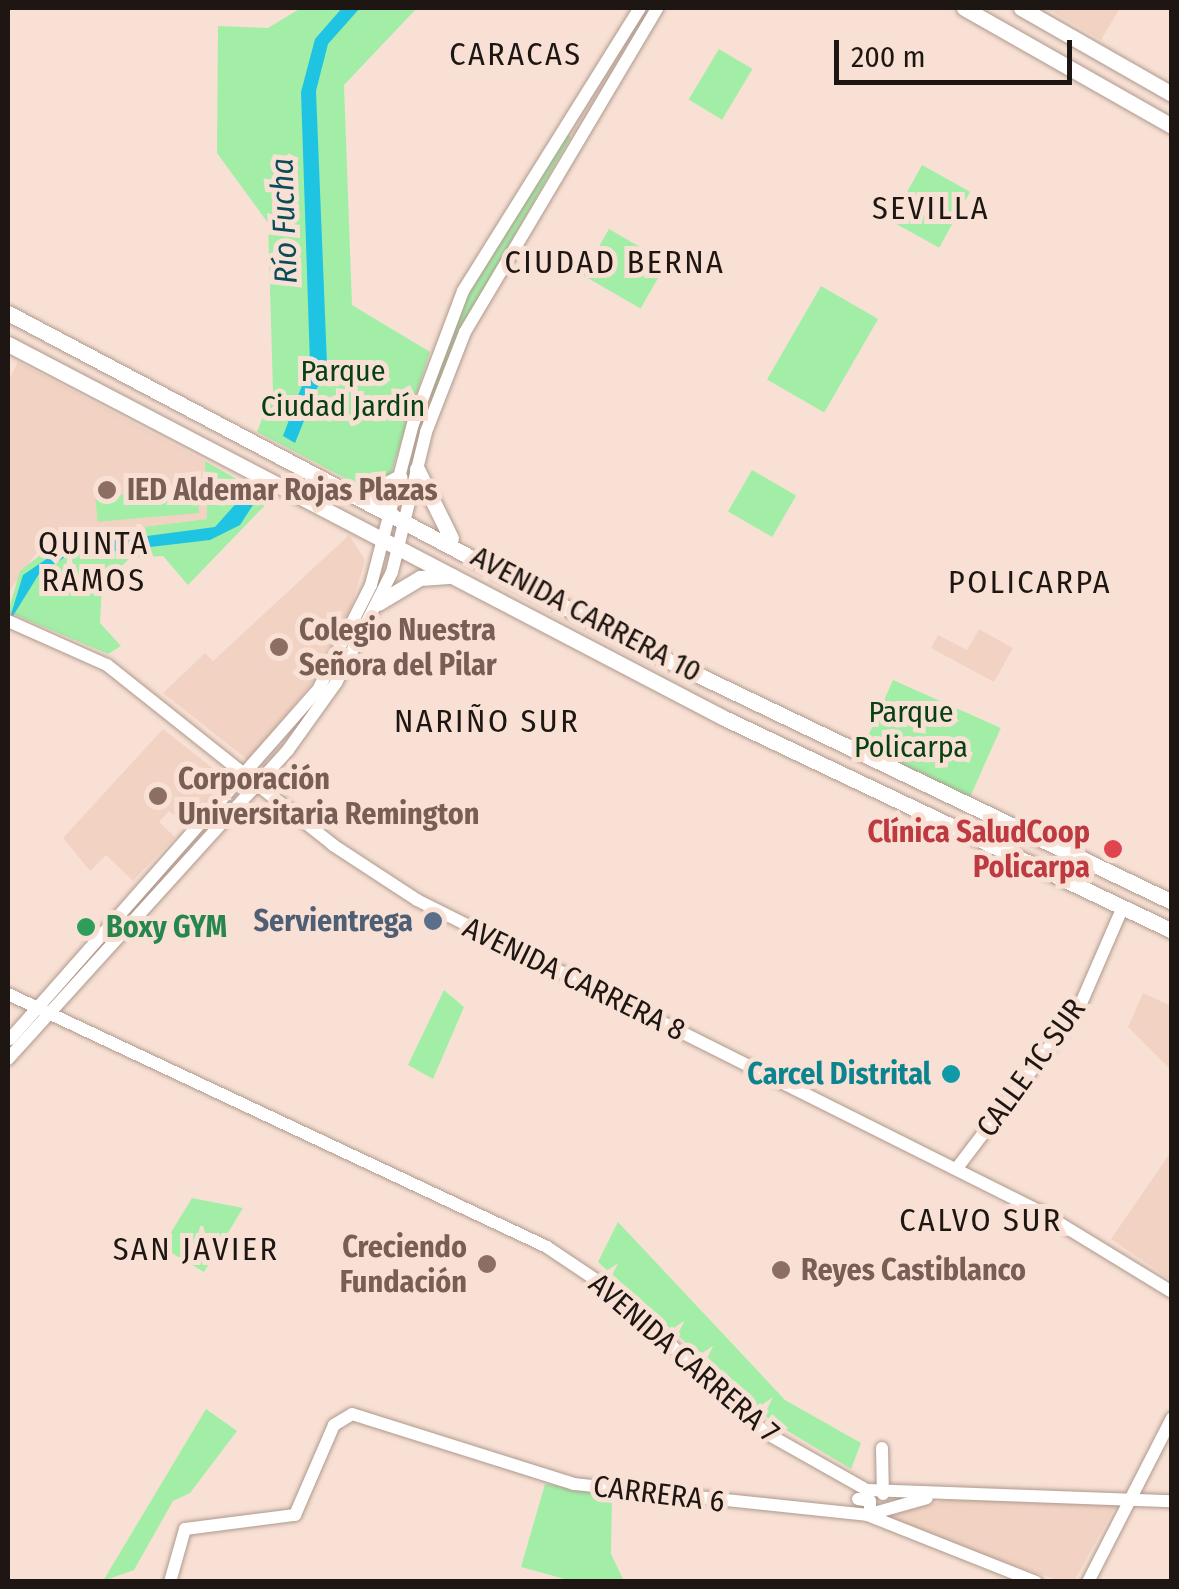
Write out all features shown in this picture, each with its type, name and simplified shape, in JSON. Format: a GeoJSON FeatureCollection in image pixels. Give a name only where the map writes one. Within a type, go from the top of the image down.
{"type":"FeatureCollection","features":[{"type":"Feature","properties":{"kind":"main road"},"geometry":{"type":"LineString","coordinates":[[400,513],[400,477],[463,291],[640,8]]}},
{"type":"Feature","properties":{"kind":"main road"},"geometry":{"type":"LineString","coordinates":[[8,1043],[319,710],[378,603],[400,513],[496,268],[657,8]]}},
{"type":"Feature","properties":{"kind":"main road"},"geometry":{"type":"LineString","coordinates":[[964,8],[1172,126]]}},
{"type":"Feature","properties":{"kind":"main road"},"geometry":{"type":"LineString","coordinates":[[1021,8],[1172,94]]}},
{"type":"Feature","properties":{"kind":"main road","name":"AVENIDA CARRERA 10"},"geometry":{"type":"LineString","coordinates":[[8,313],[400,513],[818,736],[1172,902]]}},
{"type":"Feature","properties":{"kind":"main road","name":"AVENIDA CARRERA 10"},"geometry":{"type":"LineString","coordinates":[[8,344],[873,793],[1172,931]]}},
{"type":"Feature","properties":{"kind":"main road"},"geometry":{"type":"LineString","coordinates":[[417,470],[457,545]]}},
{"type":"Feature","properties":{"kind":"main road"},"geometry":{"type":"LineString","coordinates":[[363,494],[383,493],[400,477]]}},
{"type":"Feature","properties":{"kind":"main road"},"geometry":{"type":"LineString","coordinates":[[252,782],[333,664],[392,544]]}},
{"type":"Feature","properties":{"kind":"main road"},"geometry":{"type":"LineString","coordinates":[[378,603],[420,578],[456,576]]}},
{"type":"Feature","properties":{"kind":"main road","name":"AVENIDA CARRERA 8"},"geometry":{"type":"LineString","coordinates":[[10,622],[96,658],[252,782],[434,908],[956,1168],[1172,1292]]}},
{"type":"Feature","properties":{"kind":"main road","name":"CALLE 1C SUR"},"geometry":{"type":"LineString","coordinates":[[956,1168],[1085,996],[1122,909]]}},
{"type":"Feature","properties":{"kind":"main road","name":"AVENIDA CARRERA 7"},"geometry":{"type":"LineString","coordinates":[[8,994],[547,1247],[614,1292],[764,1432],[855,1484],[883,1494],[1136,1492],[1172,1501]]}},
{"type":"Feature","properties":{"kind":"main road"},"geometry":{"type":"LineString","coordinates":[[8,1059],[40,1009]]}},
{"type":"Feature","properties":{"kind":"main road","name":"CARRERA 6"},"geometry":{"type":"LineString","coordinates":[[170,1582],[183,1532],[295,1516],[334,1424],[347,1415],[482,1460],[640,1494],[861,1509],[1036,1582]]}},
{"type":"Feature","properties":{"kind":"main road"},"geometry":{"type":"LineString","coordinates":[[1088,1582],[1172,1418]]}},
{"type":"Feature","properties":{"kind":"main road"},"geometry":{"type":"LineString","coordinates":[[882,1448],[883,1494]]}},
{"type":"Feature","properties":{"kind":"main road"},"geometry":{"type":"LineString","coordinates":[[855,1484],[861,1509],[952,1492]]}},
{"type":"Feature","properties":{"kind":"shaded area"},"geometry":{"type":"Polygon","coordinates":[[[1046,8],[1120,8],[1101,40],[1046,8]]]}},
{"type":"Feature","properties":{"kind":"shaded area","name":"IED Aldemar Rojas Plazas"},"geometry":{"type":"Polygon","coordinates":[[[18,362],[205,461],[207,519],[63,537],[36,554],[8,593],[8,381],[18,362]]]}},
{"type":"Feature","properties":{"kind":"shaded area","name":"Colegio Nuestra Señora del Pilar"},"geometry":{"type":"Polygon","coordinates":[[[349,535],[365,560],[351,608],[315,679],[249,761],[163,693],[205,653],[213,661],[349,535]]]}},
{"type":"Feature","properties":{"kind":"shaded area"},"geometry":{"type":"Polygon","coordinates":[[[979,629],[1013,648],[994,682],[931,648],[938,635],[967,650],[979,629]]]}},
{"type":"Feature","properties":{"kind":"shaded area","name":"Corporación Universitaria Remington"},"geometry":{"type":"Polygon","coordinates":[[[163,729],[229,781],[186,825],[169,811],[159,822],[175,837],[133,881],[106,855],[90,871],[63,838],[163,729]]]}},
{"type":"Feature","properties":{"kind":"shaded area"},"geometry":{"type":"Polygon","coordinates":[[[1143,993],[1171,1006],[1171,1070],[1128,1027],[1143,993]]]}},
{"type":"Feature","properties":{"kind":"shaded area"},"geometry":{"type":"Polygon","coordinates":[[[1168,1156],[1172,1158],[1171,1280],[1111,1239],[1168,1156]]]}},
{"type":"Feature","properties":{"kind":"shaded area"},"geometry":{"type":"Polygon","coordinates":[[[948,1499],[1119,1500],[1074,1581],[1060,1581],[880,1519],[948,1499]]]}},
{"type":"Feature","properties":{"kind":"green space","name":"Parque Ciudad Jardín"},"geometry":{"type":"Polygon","coordinates":[[[301,8],[417,8],[344,85],[352,305],[430,352],[390,476],[366,489],[257,432],[273,390],[268,223],[217,153],[218,26],[268,28],[301,8]]]}},
{"type":"Feature","properties":{"kind":"green space"},"geometry":{"type":"Polygon","coordinates":[[[719,49],[752,69],[722,120],[689,100],[719,49]]]}},
{"type":"Feature","properties":{"kind":"green space"},"geometry":{"type":"Polygon","coordinates":[[[564,133],[571,137],[467,318],[402,495],[456,313],[564,133]]]}},
{"type":"Feature","properties":{"kind":"green space"},"geometry":{"type":"Polygon","coordinates":[[[922,165],[970,192],[939,248],[891,221],[922,165]]]}},
{"type":"Feature","properties":{"kind":"green space"},"geometry":{"type":"Polygon","coordinates":[[[609,229],[667,262],[641,308],[582,275],[609,229]]]}},
{"type":"Feature","properties":{"kind":"green space"},"geometry":{"type":"Polygon","coordinates":[[[821,286],[878,319],[824,413],[767,380],[821,286]]]}},
{"type":"Feature","properties":{"kind":"green space"},"geometry":{"type":"Polygon","coordinates":[[[205,461],[271,499],[188,585],[163,556],[130,558],[102,585],[100,623],[121,646],[108,654],[8,612],[20,571],[63,537],[207,519],[205,461]]]}},
{"type":"Feature","properties":{"kind":"green space"},"geometry":{"type":"Polygon","coordinates":[[[752,470],[796,496],[772,537],[728,512],[752,470]]]}},
{"type":"Feature","properties":{"kind":"green space"},"geometry":{"type":"Polygon","coordinates":[[[197,488],[199,513],[98,522],[95,497],[197,488]]]}},
{"type":"Feature","properties":{"kind":"green space","name":"Parque Policarpa"},"geometry":{"type":"Polygon","coordinates":[[[893,680],[1001,728],[970,797],[862,749],[893,680]]]}},
{"type":"Feature","properties":{"kind":"green space"},"geometry":{"type":"Polygon","coordinates":[[[444,990],[464,1007],[433,1079],[408,1065],[444,990]]]}},
{"type":"Feature","properties":{"kind":"green space"},"geometry":{"type":"Polygon","coordinates":[[[192,1198],[243,1208],[204,1272],[162,1247],[192,1198]]]}},
{"type":"Feature","properties":{"kind":"green space"},"geometry":{"type":"Polygon","coordinates":[[[618,1222],[785,1400],[861,1443],[851,1469],[771,1421],[598,1262],[618,1222]]]}},
{"type":"Feature","properties":{"kind":"green space"},"geometry":{"type":"Polygon","coordinates":[[[206,1409],[237,1431],[190,1493],[173,1501],[134,1570],[103,1581],[206,1409]]]}},
{"type":"Feature","properties":{"kind":"green space"},"geometry":{"type":"Polygon","coordinates":[[[545,1484],[612,1495],[611,1554],[624,1581],[572,1581],[521,1567],[545,1484]]]}},
{"type":"Feature","properties":{"kind":"water"},"geometry":{"type":"Polygon","coordinates":[[[342,8],[360,8],[328,44],[316,91],[327,364],[295,443],[283,436],[310,364],[301,92],[315,39],[342,8]]]}},
{"type":"Feature","properties":{"kind":"water"},"geometry":{"type":"Polygon","coordinates":[[[240,499],[253,505],[240,525],[210,540],[65,557],[39,574],[8,624],[23,575],[64,547],[215,527],[240,499]]]}},
{"type":"Feature","properties":{"kind":"place","name":"IED Aldemar Rojas Plazas"},"geometry":{"type":"Point","coordinates":[107,490]}},
{"type":"Feature","properties":{"kind":"place","name":"Colegio Nuestra Señora del Pilar"},"geometry":{"type":"Point","coordinates":[279,647]}},
{"type":"Feature","properties":{"kind":"place","name":"Corporación Universitaria Remington"},"geometry":{"type":"Point","coordinates":[158,796]}},
{"type":"Feature","properties":{"kind":"place","name":"Clínica SaludCoop Policarpa"},"geometry":{"type":"Point","coordinates":[1113,849]}},
{"type":"Feature","properties":{"kind":"place","name":"Servientrega"},"geometry":{"type":"Point","coordinates":[433,921]}},
{"type":"Feature","properties":{"kind":"place","name":"Boxy GYM"},"geometry":{"type":"Point","coordinates":[86,927]}},
{"type":"Feature","properties":{"kind":"place","name":"Carcel Distrital"},"geometry":{"type":"Point","coordinates":[951,1074]}},
{"type":"Feature","properties":{"kind":"place","name":"Creciendo Fundación"},"geometry":{"type":"Point","coordinates":[487,1264]}},
{"type":"Feature","properties":{"kind":"place","name":"Reyes Castiblanco"},"geometry":{"type":"Point","coordinates":[781,1270]}},
{"type":"Feature","properties":{"kind":"district","name":"CARACAS"},"geometry":{"type":"Point","coordinates":[516,54]}},
{"type":"Feature","properties":{"kind":"district","name":"SEVILLA"},"geometry":{"type":"Point","coordinates":[931,208]}},
{"type":"Feature","properties":{"kind":"district","name":"CIUDAD BERNA"},"geometry":{"type":"Point","coordinates":[615,262]}},
{"type":"Feature","properties":{"kind":"district","name":"QUINTA RAMOS"},"geometry":{"type":"Point","coordinates":[94,562]}},
{"type":"Feature","properties":{"kind":"district","name":"POLICARPA"},"geometry":{"type":"Point","coordinates":[1030,582]}},
{"type":"Feature","properties":{"kind":"district","name":"NARIÑO SUR"},"geometry":{"type":"Point","coordinates":[487,721]}},
{"type":"Feature","properties":{"kind":"district","name":"CALVO SUR"},"geometry":{"type":"Point","coordinates":[981,1220]}},
{"type":"Feature","properties":{"kind":"district","name":"SAN JAVIER"},"geometry":{"type":"Point","coordinates":[196,1249]}},
{"type":"Feature","properties":{"kind":"water label","name":"Río Fucha"},"geometry":{"type":"Point","coordinates":[284,221]}}]}
